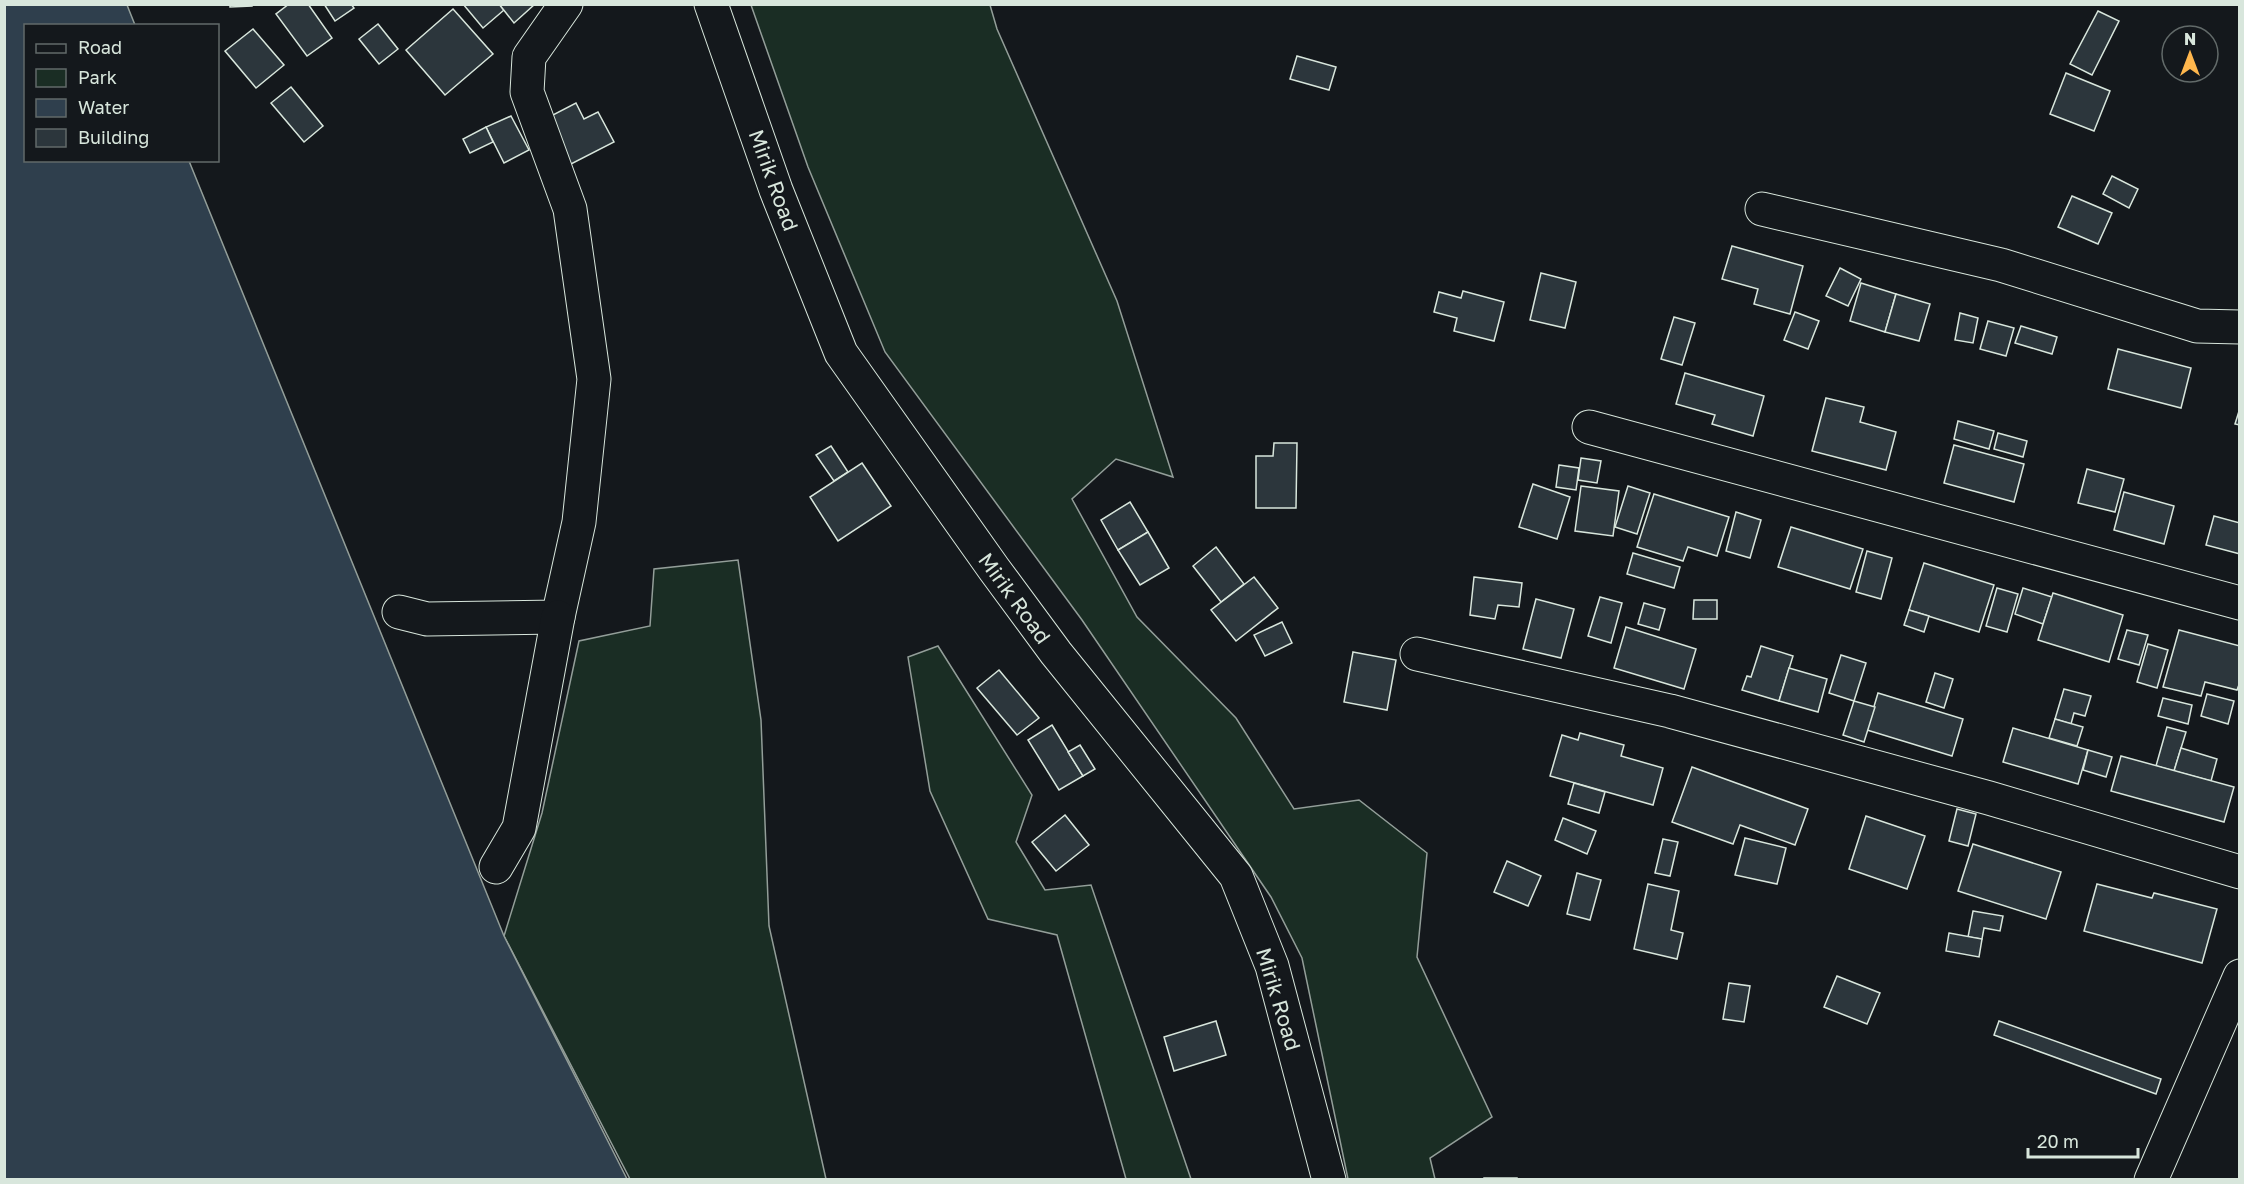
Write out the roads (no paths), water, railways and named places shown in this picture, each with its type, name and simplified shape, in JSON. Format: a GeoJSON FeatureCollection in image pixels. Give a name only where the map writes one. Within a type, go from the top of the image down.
{"type":"FeatureCollection","features":[{"type":"Feature","properties":{"kind":"street"},"geometry":{"type":"LineString","coordinates":[[496,867],[519,828],[558,617],[579,522],[594,379],[570,209],[527,92],[529,57],[566,4]]}},
{"type":"Feature","properties":{"kind":"street","name":"Mirik Road"},"geometry":{"type":"LineString","coordinates":[[711,4],[776,190],[841,353],[1056,653],[1236,876],[1272,966],[1329,1179]]}},
{"type":"Feature","properties":{"kind":"street"},"geometry":{"type":"LineString","coordinates":[[1762,209],[2001,265],[2197,326],[2240,327]]}},
{"type":"Feature","properties":{"kind":"street"},"geometry":{"type":"LineString","coordinates":[[1589,427],[2240,603]]}},
{"type":"Feature","properties":{"kind":"street"},"geometry":{"type":"LineString","coordinates":[[399,612],[427,619],[558,617]]}},
{"type":"Feature","properties":{"kind":"street"},"geometry":{"type":"LineString","coordinates":[[1417,654],[1670,711],[1989,798],[2240,872]]}},
{"type":"Feature","properties":{"kind":"street"},"geometry":{"type":"LineString","coordinates":[[2151,1179],[2240,976]]}},
{"type":"Feature","properties":{"kind":"water"},"geometry":{"type":"Polygon","coordinates":[[[5,4],[127,5],[135,24],[24,24],[24,162],[189,162],[504,936],[627,1179],[5,1179],[5,4]]]}}]}
